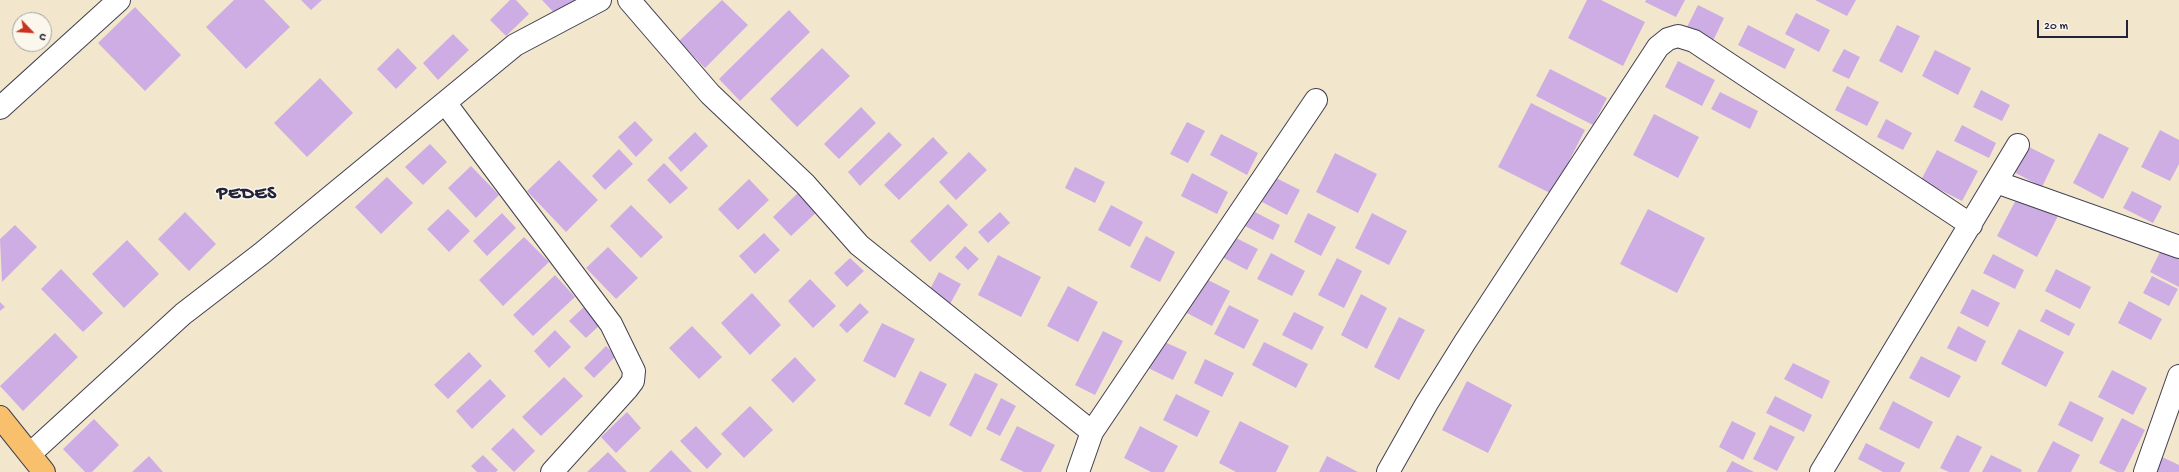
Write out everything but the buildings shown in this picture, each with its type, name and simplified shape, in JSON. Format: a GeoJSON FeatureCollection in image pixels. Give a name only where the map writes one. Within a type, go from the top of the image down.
{"type":"FeatureCollection","features":[{"type":"Feature","properties":{"kind":"main road"},"geometry":{"type":"LineString","coordinates":[[0,417],[44,472]]}},
{"type":"Feature","properties":{"kind":"street"},"geometry":{"type":"LineString","coordinates":[[0,108],[119,0]]}},
{"type":"Feature","properties":{"kind":"street"},"geometry":{"type":"LineString","coordinates":[[30,454],[182,314],[261,254],[446,104],[516,45],[600,0]]}},
{"type":"Feature","properties":{"kind":"street"},"geometry":{"type":"LineString","coordinates":[[629,0],[710,94],[805,184],[859,245],[1092,432]]}},
{"type":"Feature","properties":{"kind":"street"},"geometry":{"type":"LineString","coordinates":[[1388,472],[1427,403],[1465,342],[1658,47],[1668,39],[1678,36],[1694,41],[1970,225]]}},
{"type":"Feature","properties":{"kind":"street"},"geometry":{"type":"LineString","coordinates":[[1078,472],[1092,432],[1316,100]]}},
{"type":"Feature","properties":{"kind":"street"},"geometry":{"type":"LineString","coordinates":[[446,104],[611,324],[634,371],[633,381],[627,390],[552,472]]}},
{"type":"Feature","properties":{"kind":"street"},"geometry":{"type":"LineString","coordinates":[[1821,472],[2018,145]]}},
{"type":"Feature","properties":{"kind":"street"},"geometry":{"type":"LineString","coordinates":[[1996,182],[2179,247]]}},
{"type":"Feature","properties":{"kind":"street"},"geometry":{"type":"LineString","coordinates":[[2145,472],[2178,381]]}},
{"type":"Feature","properties":{"kind":"district","name":"PEDES"},"geometry":{"type":"Point","coordinates":[247,195]}}]}
